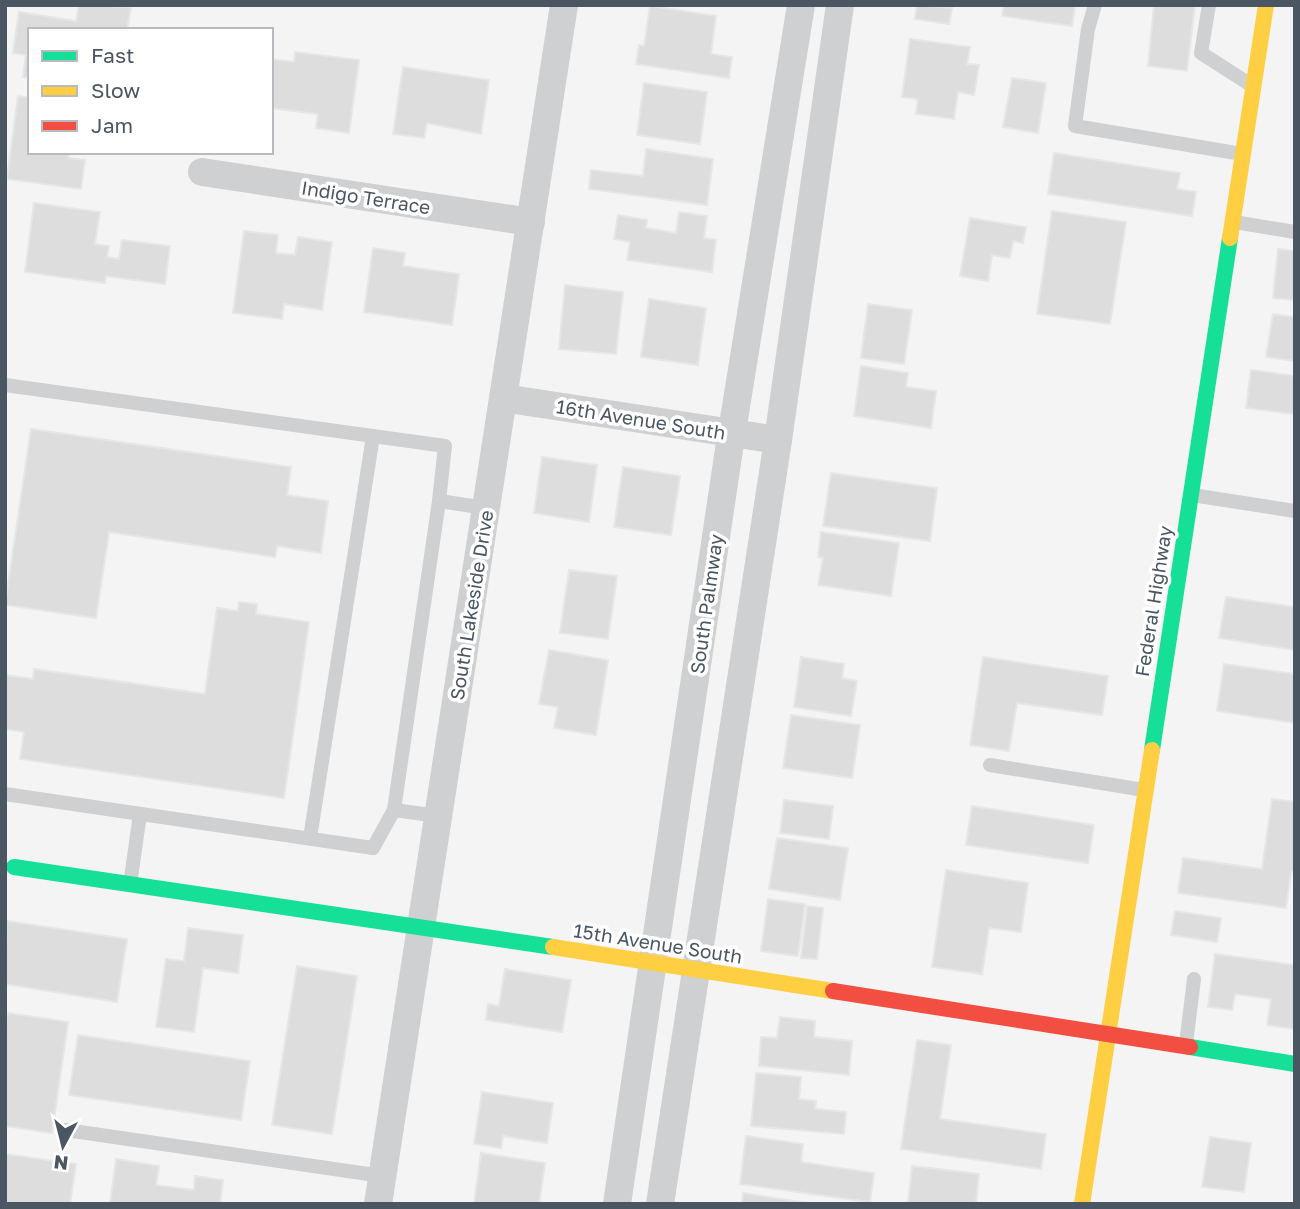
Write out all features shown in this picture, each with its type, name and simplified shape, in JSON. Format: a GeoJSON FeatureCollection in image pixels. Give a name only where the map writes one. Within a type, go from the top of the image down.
{"type":"FeatureCollection","features":[{"type":"Feature","properties":{"kind":"street","name":"South Lakeside Drive"},"geometry":{"type":"LineString","coordinates":[[380,1190],[564,5]]}},
{"type":"Feature","properties":{"kind":"street","name":"South Palmway"},"geometry":{"type":"LineString","coordinates":[[617,1204],[732,433],[801,5]]}},
{"type":"Feature","properties":{"kind":"street"},"geometry":{"type":"LineString","coordinates":[[660,1204],[778,440],[840,5]]}},
{"type":"Feature","properties":{"kind":"street","name":"Federal Highway"},"geometry":{"type":"LineString","coordinates":[[1082,1204],[1266,5]]}},
{"type":"Feature","properties":{"kind":"street","name":"Indigo Terrace"},"geometry":{"type":"LineString","coordinates":[[202,172],[531,222]]}},
{"type":"Feature","properties":{"kind":"street","name":"16th Avenue South"},"geometry":{"type":"LineString","coordinates":[[503,398],[778,440]]}},
{"type":"Feature","properties":{"kind":"street","name":"15th Avenue South"},"geometry":{"type":"LineString","coordinates":[[14,867],[421,927],[1295,1063]]}},
{"type":"Feature","properties":{"kind":"lane"},"geometry":{"type":"LineString","coordinates":[[1095,5],[1088,29],[1075,126],[1243,154]]}},
{"type":"Feature","properties":{"kind":"lane"},"geometry":{"type":"LineString","coordinates":[[1209,5],[1201,53],[1253,86]]}},
{"type":"Feature","properties":{"kind":"lane"},"geometry":{"type":"LineString","coordinates":[[1232,222],[1295,232]]}},
{"type":"Feature","properties":{"kind":"lane"},"geometry":{"type":"LineString","coordinates":[[5,384],[445,446],[394,810],[373,848],[5,794]]}},
{"type":"Feature","properties":{"kind":"lane"},"geometry":{"type":"LineString","coordinates":[[310,838],[373,436]]}},
{"type":"Feature","properties":{"kind":"lane"},"geometry":{"type":"LineString","coordinates":[[1190,495],[1295,511]]}},
{"type":"Feature","properties":{"kind":"lane"},"geometry":{"type":"LineString","coordinates":[[439,501],[486,508]]}},
{"type":"Feature","properties":{"kind":"lane"},"geometry":{"type":"LineString","coordinates":[[990,765],[1145,790]]}},
{"type":"Feature","properties":{"kind":"lane"},"geometry":{"type":"LineString","coordinates":[[394,810],[438,816]]}},
{"type":"Feature","properties":{"kind":"lane"},"geometry":{"type":"LineString","coordinates":[[130,886],[141,814]]}},
{"type":"Feature","properties":{"kind":"lane"},"geometry":{"type":"LineString","coordinates":[[1185,1046],[1194,979]]}},
{"type":"Feature","properties":{"kind":"lane"},"geometry":{"type":"LineString","coordinates":[[66,1130],[380,1190]]}},
{"type":"Feature","properties":{"kind":"building"},"geometry":{"type":"Polygon","coordinates":[[[79,5],[131,7],[127,28],[28,28],[28,78],[23,77],[26,55],[13,53],[19,12],[76,21],[79,5]]]}},
{"type":"Feature","properties":{"kind":"building"},"geometry":{"type":"Polygon","coordinates":[[[917,5],[952,8],[949,24],[915,19],[917,5]]]}},
{"type":"Feature","properties":{"kind":"building"},"geometry":{"type":"Polygon","coordinates":[[[1004,5],[1075,5],[1072,26],[1002,16],[1004,5]]]}},
{"type":"Feature","properties":{"kind":"building"},"geometry":{"type":"Polygon","coordinates":[[[1154,5],[1195,5],[1187,71],[1148,66],[1154,5]]]}},
{"type":"Feature","properties":{"kind":"building"},"geometry":{"type":"Polygon","coordinates":[[[650,6],[716,16],[711,54],[732,57],[729,78],[636,64],[639,45],[644,46],[650,6]]]}},
{"type":"Feature","properties":{"kind":"building"},"geometry":{"type":"Polygon","coordinates":[[[910,39],[970,47],[967,64],[979,65],[974,95],[958,92],[954,119],[916,114],[918,99],[902,97],[910,39]]]}},
{"type":"Feature","properties":{"kind":"building"},"geometry":{"type":"Polygon","coordinates":[[[295,52],[359,60],[349,133],[316,128],[318,114],[273,108],[273,59],[294,62],[295,52]]]}},
{"type":"Feature","properties":{"kind":"building"},"geometry":{"type":"Polygon","coordinates":[[[403,67],[489,80],[481,134],[427,123],[424,138],[393,134],[403,67]]]}},
{"type":"Feature","properties":{"kind":"building"},"geometry":{"type":"Polygon","coordinates":[[[1012,78],[1046,83],[1038,133],[1003,127],[1012,78]]]}},
{"type":"Feature","properties":{"kind":"building"},"geometry":{"type":"Polygon","coordinates":[[[644,83],[707,92],[700,144],[637,135],[644,83]]]}},
{"type":"Feature","properties":{"kind":"building"},"geometry":{"type":"Polygon","coordinates":[[[18,96],[28,98],[28,154],[69,154],[68,158],[85,160],[81,189],[7,179],[18,96]]]}},
{"type":"Feature","properties":{"kind":"building"},"geometry":{"type":"Polygon","coordinates":[[[646,149],[713,159],[707,205],[589,189],[591,170],[643,176],[646,149]]]}},
{"type":"Feature","properties":{"kind":"building"},"geometry":{"type":"Polygon","coordinates":[[[1054,153],[1180,173],[1177,189],[1196,192],[1192,216],[1048,194],[1054,153]]]}},
{"type":"Feature","properties":{"kind":"building"},"geometry":{"type":"Polygon","coordinates":[[[34,203],[100,212],[95,244],[109,246],[107,257],[119,259],[122,240],[170,246],[165,284],[106,276],[105,283],[25,272],[34,203]]]}},
{"type":"Feature","properties":{"kind":"building"},"geometry":{"type":"Polygon","coordinates":[[[1052,211],[1126,222],[1110,324],[1037,314],[1052,211]]]}},
{"type":"Feature","properties":{"kind":"building"},"geometry":{"type":"Polygon","coordinates":[[[679,212],[707,216],[704,238],[716,240],[712,272],[627,260],[630,242],[614,239],[618,215],[647,220],[646,228],[676,233],[679,212]]]}},
{"type":"Feature","properties":{"kind":"building"},"geometry":{"type":"Polygon","coordinates":[[[970,218],[1026,227],[1023,243],[1013,241],[1010,258],[992,255],[988,281],[960,276],[970,218]]]}},
{"type":"Feature","properties":{"kind":"building"},"geometry":{"type":"Polygon","coordinates":[[[244,231],[278,235],[276,253],[295,255],[298,237],[332,242],[322,310],[284,304],[282,319],[233,313],[244,231]]]}},
{"type":"Feature","properties":{"kind":"building"},"geometry":{"type":"Polygon","coordinates":[[[373,248],[405,253],[403,266],[459,274],[452,325],[364,312],[373,248]]]}},
{"type":"Feature","properties":{"kind":"building"},"geometry":{"type":"Polygon","coordinates":[[[1278,249],[1295,251],[1295,300],[1273,298],[1278,249]]]}},
{"type":"Feature","properties":{"kind":"building"},"geometry":{"type":"Polygon","coordinates":[[[565,285],[623,292],[616,354],[559,349],[565,285]]]}},
{"type":"Feature","properties":{"kind":"building"},"geometry":{"type":"Polygon","coordinates":[[[649,299],[706,308],[698,365],[641,357],[649,299]]]}},
{"type":"Feature","properties":{"kind":"building"},"geometry":{"type":"Polygon","coordinates":[[[868,304],[912,310],[904,364],[861,358],[868,304]]]}},
{"type":"Feature","properties":{"kind":"building"},"geometry":{"type":"Polygon","coordinates":[[[1273,314],[1295,317],[1295,361],[1266,357],[1273,314]]]}},
{"type":"Feature","properties":{"kind":"building"},"geometry":{"type":"Polygon","coordinates":[[[861,366],[908,373],[906,387],[936,391],[931,428],[854,416],[861,366]]]}},
{"type":"Feature","properties":{"kind":"building"},"geometry":{"type":"Polygon","coordinates":[[[1251,370],[1295,376],[1295,414],[1246,408],[1251,370]]]}},
{"type":"Feature","properties":{"kind":"building"},"geometry":{"type":"Polygon","coordinates":[[[31,429],[291,467],[287,495],[328,501],[321,553],[277,546],[275,557],[109,532],[96,618],[5,605],[31,429]]]}},
{"type":"Feature","properties":{"kind":"building"},"geometry":{"type":"Polygon","coordinates":[[[542,457],[597,465],[589,522],[534,513],[542,457]]]}},
{"type":"Feature","properties":{"kind":"building"},"geometry":{"type":"Polygon","coordinates":[[[623,467],[680,476],[671,535],[614,527],[623,467]]]}},
{"type":"Feature","properties":{"kind":"building"},"geometry":{"type":"Polygon","coordinates":[[[831,473],[937,488],[930,541],[823,526],[831,473]]]}},
{"type":"Feature","properties":{"kind":"building"},"geometry":{"type":"Polygon","coordinates":[[[821,532],[899,543],[891,596],[818,585],[823,558],[818,557],[821,532]]]}},
{"type":"Feature","properties":{"kind":"building"},"geometry":{"type":"Polygon","coordinates":[[[569,570],[617,576],[608,639],[560,633],[569,570]]]}},
{"type":"Feature","properties":{"kind":"building"},"geometry":{"type":"Polygon","coordinates":[[[1226,597],[1295,607],[1295,650],[1219,638],[1226,597]]]}},
{"type":"Feature","properties":{"kind":"building"},"geometry":{"type":"Polygon","coordinates":[[[239,602],[257,604],[256,614],[309,622],[284,798],[20,759],[24,732],[5,729],[5,675],[33,679],[34,669],[205,694],[217,608],[238,611],[239,602]]]}},
{"type":"Feature","properties":{"kind":"building"},"geometry":{"type":"Polygon","coordinates":[[[549,650],[608,660],[596,735],[554,728],[558,707],[539,704],[549,650]]]}},
{"type":"Feature","properties":{"kind":"building"},"geometry":{"type":"Polygon","coordinates":[[[801,657],[844,664],[842,678],[857,681],[851,716],[794,707],[801,657]]]}},
{"type":"Feature","properties":{"kind":"building"},"geometry":{"type":"Polygon","coordinates":[[[983,657],[1108,676],[1102,715],[1017,703],[1009,751],[970,745],[983,657]]]}},
{"type":"Feature","properties":{"kind":"building"},"geometry":{"type":"Polygon","coordinates":[[[1224,664],[1295,674],[1295,723],[1217,711],[1224,664]]]}},
{"type":"Feature","properties":{"kind":"building"},"geometry":{"type":"Polygon","coordinates":[[[791,715],[860,725],[852,778],[783,768],[791,715]]]}},
{"type":"Feature","properties":{"kind":"building"},"geometry":{"type":"Polygon","coordinates":[[[1272,799],[1295,802],[1295,872],[1291,872],[1286,908],[1178,893],[1183,858],[1262,869],[1272,799]]]}},
{"type":"Feature","properties":{"kind":"building"},"geometry":{"type":"Polygon","coordinates":[[[784,800],[833,806],[829,839],[780,833],[784,800]]]}},
{"type":"Feature","properties":{"kind":"building"},"geometry":{"type":"Polygon","coordinates":[[[972,806],[1094,825],[1088,863],[966,845],[972,806]]]}},
{"type":"Feature","properties":{"kind":"building"},"geometry":{"type":"Polygon","coordinates":[[[777,838],[848,848],[840,900],[769,889],[777,838]]]}},
{"type":"Feature","properties":{"kind":"building"},"geometry":{"type":"Polygon","coordinates":[[[946,870],[1028,883],[1021,932],[989,928],[982,974],[932,967],[946,870]]]}},
{"type":"Feature","properties":{"kind":"building"},"geometry":{"type":"Polygon","coordinates":[[[768,899],[805,904],[798,956],[761,951],[768,899]]]}},
{"type":"Feature","properties":{"kind":"building"},"geometry":{"type":"Polygon","coordinates":[[[807,906],[823,908],[817,959],[801,958],[807,906]]]}},
{"type":"Feature","properties":{"kind":"building"},"geometry":{"type":"Polygon","coordinates":[[[1175,911],[1221,918],[1217,942],[1171,935],[1175,911]]]}},
{"type":"Feature","properties":{"kind":"building"},"geometry":{"type":"Polygon","coordinates":[[[7,921],[127,939],[117,1002],[5,984],[7,921]]]}},
{"type":"Feature","properties":{"kind":"building"},"geometry":{"type":"Polygon","coordinates":[[[188,928],[243,935],[238,973],[203,968],[194,1032],[156,1027],[166,959],[184,961],[188,928]]]}},
{"type":"Feature","properties":{"kind":"building"},"geometry":{"type":"Polygon","coordinates":[[[1215,954],[1295,965],[1295,1029],[1267,1025],[1271,999],[1235,994],[1232,1010],[1208,1007],[1215,954]]]}},
{"type":"Feature","properties":{"kind":"building"},"geometry":{"type":"Polygon","coordinates":[[[297,966],[357,976],[332,1134],[272,1125],[297,966]]]}},
{"type":"Feature","properties":{"kind":"building"},"geometry":{"type":"Polygon","coordinates":[[[505,969],[571,980],[562,1032],[486,1020],[488,1004],[499,1006],[505,969]]]}},
{"type":"Feature","properties":{"kind":"building"},"geometry":{"type":"Polygon","coordinates":[[[8,1013],[68,1022],[52,1133],[5,1126],[5,1034],[8,1013]]]}},
{"type":"Feature","properties":{"kind":"building"},"geometry":{"type":"Polygon","coordinates":[[[780,1017],[815,1021],[814,1037],[852,1041],[849,1075],[759,1066],[761,1037],[777,1038],[780,1017]]]}},
{"type":"Feature","properties":{"kind":"building"},"geometry":{"type":"Polygon","coordinates":[[[78,1035],[250,1061],[241,1120],[69,1095],[78,1035]]]}},
{"type":"Feature","properties":{"kind":"building"},"geometry":{"type":"Polygon","coordinates":[[[917,1040],[951,1045],[940,1119],[1046,1134],[1041,1169],[901,1149],[917,1040]]]}},
{"type":"Feature","properties":{"kind":"building"},"geometry":{"type":"Polygon","coordinates":[[[756,1073],[801,1077],[799,1099],[816,1101],[815,1109],[846,1112],[844,1134],[751,1126],[756,1073]]]}},
{"type":"Feature","properties":{"kind":"building"},"geometry":{"type":"Polygon","coordinates":[[[482,1092],[553,1103],[547,1143],[503,1136],[501,1148],[474,1144],[482,1092]]]}},
{"type":"Feature","properties":{"kind":"building"},"geometry":{"type":"Polygon","coordinates":[[[746,1136],[803,1144],[801,1162],[874,1173],[870,1202],[740,1184],[746,1136]]]}},
{"type":"Feature","properties":{"kind":"building"},"geometry":{"type":"Polygon","coordinates":[[[1210,1137],[1251,1143],[1244,1192],[1202,1187],[1210,1137]]]}},
{"type":"Feature","properties":{"kind":"building"},"geometry":{"type":"Polygon","coordinates":[[[481,1153],[545,1163],[539,1204],[474,1204],[481,1153]]]}},
{"type":"Feature","properties":{"kind":"building"},"geometry":{"type":"Polygon","coordinates":[[[5,1154],[76,1164],[70,1204],[5,1204],[5,1154]]]}},
{"type":"Feature","properties":{"kind":"building"},"geometry":{"type":"Polygon","coordinates":[[[116,1159],[159,1166],[156,1185],[194,1190],[195,1176],[223,1180],[220,1204],[110,1204],[116,1159]]]}},
{"type":"Feature","properties":{"kind":"building"},"geometry":{"type":"Polygon","coordinates":[[[912,1166],[979,1174],[976,1204],[908,1204],[912,1166]]]}},
{"type":"Feature","properties":{"kind":"building"},"geometry":{"type":"Polygon","coordinates":[[[743,1193],[808,1203],[808,1204],[742,1204],[743,1193]]]}},
{"type":"Feature","properties":{"kind":"traffic: fast"},"geometry":{"type":"LineString","coordinates":[[1152,750],[1230,238]]}},
{"type":"Feature","properties":{"kind":"traffic: fast"},"geometry":{"type":"LineString","coordinates":[[14,867],[553,947]]}},
{"type":"Feature","properties":{"kind":"traffic: fast"},"geometry":{"type":"LineString","coordinates":[[1190,1047],[1295,1064]]}},
{"type":"Feature","properties":{"kind":"traffic: slow"},"geometry":{"type":"LineString","coordinates":[[1230,238],[1266,5]]}},
{"type":"Feature","properties":{"kind":"traffic: slow"},"geometry":{"type":"LineString","coordinates":[[1082,1204],[1152,750]]}},
{"type":"Feature","properties":{"kind":"traffic: slow"},"geometry":{"type":"LineString","coordinates":[[553,947],[833,991]]}},
{"type":"Feature","properties":{"kind":"traffic: jam"},"geometry":{"type":"LineString","coordinates":[[833,991],[1190,1047]]}}]}
